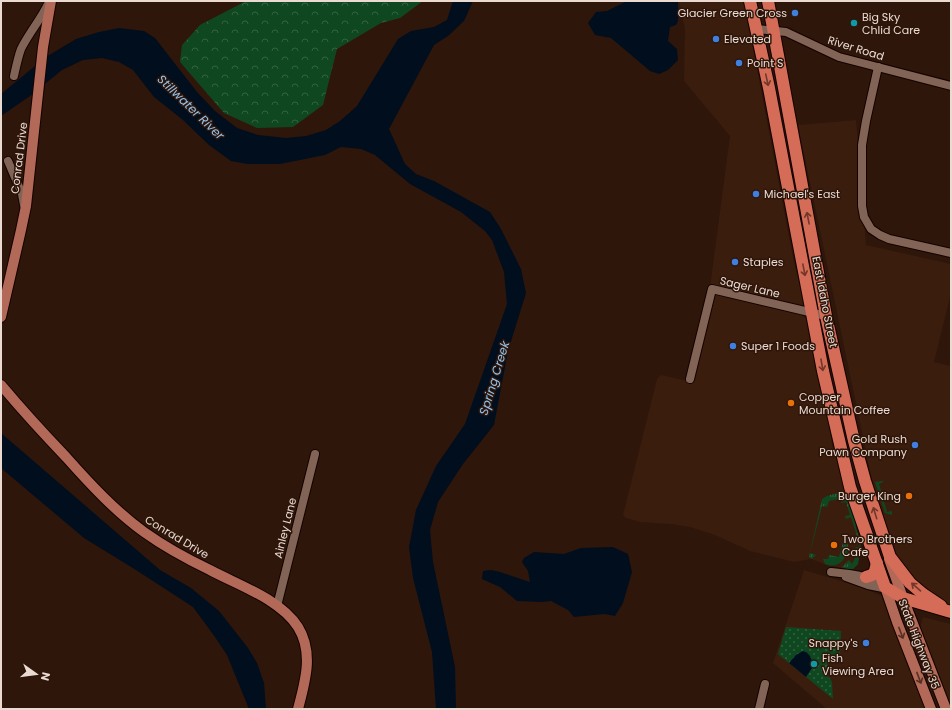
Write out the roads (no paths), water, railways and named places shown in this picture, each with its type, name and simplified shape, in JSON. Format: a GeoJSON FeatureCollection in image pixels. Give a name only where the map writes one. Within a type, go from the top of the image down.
{"type":"FeatureCollection","features":[{"type":"Feature","properties":{"kind":"highway","name":"East Idaho Street"},"geometry":{"type":"LineString","coordinates":[[750,1],[769,88],[828,397],[848,480],[885,587]]}},
{"type":"Feature","properties":{"kind":"highway","name":"East Idaho Street"},"geometry":{"type":"LineString","coordinates":[[768,1],[826,316],[854,441],[887,551]]}},
{"type":"Feature","properties":{"kind":"highway"},"geometry":{"type":"LineString","coordinates":[[828,397],[843,423],[859,481]]}},
{"type":"Feature","properties":{"kind":"highway"},"geometry":{"type":"LineString","coordinates":[[887,551],[893,563],[910,583],[923,594],[949,611]]}},
{"type":"Feature","properties":{"kind":"highway"},"geometry":{"type":"LineString","coordinates":[[866,577],[872,576],[877,563]]}},
{"type":"Feature","properties":{"kind":"highway"},"geometry":{"type":"LineString","coordinates":[[885,587],[903,598],[949,611]]}},
{"type":"Feature","properties":{"kind":"main road","name":"Conrad Drive"},"geometry":{"type":"LineString","coordinates":[[1,317],[24,212],[50,1]]}},
{"type":"Feature","properties":{"kind":"main road","name":"Conrad Drive"},"geometry":{"type":"LineString","coordinates":[[1,385],[90,484],[127,519],[154,539],[178,554],[260,595],[277,606],[293,620],[305,644],[307,655],[306,677],[298,709]]}},
{"type":"Feature","properties":{"kind":"main road","name":"East Idaho Street"},"geometry":{"type":"LineString","coordinates":[[887,551],[903,598]]}},
{"type":"Feature","properties":{"kind":"main road","name":"State Highway 35"},"geometry":{"type":"LineString","coordinates":[[885,587],[931,709]]}},
{"type":"Feature","properties":{"kind":"main road","name":"State Highway 35"},"geometry":{"type":"LineString","coordinates":[[903,598],[946,709]]}},
{"type":"Feature","properties":{"kind":"street"},"geometry":{"type":"LineString","coordinates":[[14,76],[21,50],[29,34],[50,1]]}},
{"type":"Feature","properties":{"kind":"street","name":"River Road"},"geometry":{"type":"LineString","coordinates":[[756,29],[786,32],[839,57],[951,86]]}},
{"type":"Feature","properties":{"kind":"street"},"geometry":{"type":"LineString","coordinates":[[878,67],[862,145],[862,206],[864,217],[871,229],[889,239],[951,253]]}},
{"type":"Feature","properties":{"kind":"street"},"geometry":{"type":"LineString","coordinates":[[8,161],[22,194],[24,212]]}},
{"type":"Feature","properties":{"kind":"street","name":"Sager Lane"},"geometry":{"type":"LineString","coordinates":[[690,379],[712,289],[826,316]]}},
{"type":"Feature","properties":{"kind":"street","name":"Ainley Lane"},"geometry":{"type":"LineString","coordinates":[[277,606],[315,454]]}},
{"type":"Feature","properties":{"kind":"street"},"geometry":{"type":"LineString","coordinates":[[831,572],[859,574],[885,587],[881,589],[831,572]]}},
{"type":"Feature","properties":{"kind":"street"},"geometry":{"type":"LineString","coordinates":[[759,709],[765,684]]}},
{"type":"Feature","properties":{"kind":"water"},"geometry":{"type":"Polygon","coordinates":[[[453,1],[473,1],[464,21],[448,36],[434,45],[389,129],[405,164],[416,174],[434,181],[490,212],[501,229],[521,269],[526,293],[508,351],[494,425],[463,464],[438,502],[430,530],[433,562],[455,667],[456,709],[436,709],[432,652],[413,578],[409,547],[416,510],[436,466],[465,424],[507,304],[504,272],[492,240],[485,231],[461,212],[410,184],[375,155],[361,149],[341,147],[325,155],[280,164],[248,164],[231,161],[209,145],[183,120],[154,97],[133,70],[119,62],[102,58],[83,60],[62,70],[30,96],[1,116],[1,94],[46,57],[76,39],[119,28],[144,31],[155,38],[197,92],[215,111],[237,128],[258,135],[286,138],[306,136],[326,130],[340,121],[357,106],[398,39],[411,31],[434,27],[447,20],[453,1]]]}},
{"type":"Feature","properties":{"kind":"water"},"geometry":{"type":"Polygon","coordinates":[[[627,1],[678,1],[678,21],[676,25],[670,27],[668,41],[677,49],[678,60],[668,70],[659,74],[650,71],[611,38],[595,35],[588,23],[596,12],[607,11],[627,1]]]}},
{"type":"Feature","properties":{"kind":"water"},"geometry":{"type":"Polygon","coordinates":[[[1,433],[160,570],[191,588],[219,611],[248,648],[257,663],[264,683],[266,709],[249,709],[227,655],[193,607],[84,538],[1,468],[1,433]]]}},
{"type":"Feature","properties":{"kind":"water"},"geometry":{"type":"Polygon","coordinates":[[[613,547],[628,554],[632,572],[623,603],[615,616],[604,614],[574,617],[568,610],[551,601],[517,601],[500,587],[482,579],[483,571],[491,570],[530,582],[528,571],[522,562],[524,558],[534,552],[564,554],[581,548],[613,547]]]}},
{"type":"Feature","properties":{"kind":"water"},"geometry":{"type":"Polygon","coordinates":[[[803,651],[810,656],[812,663],[812,668],[806,677],[789,663],[796,655],[803,651]]]}},
{"type":"Feature","properties":{"kind":"place","name":"Glacier Green Cross"},"geometry":{"type":"Point","coordinates":[795,13]}},
{"type":"Feature","properties":{"kind":"place","name":"Big Sky Chlid Care"},"geometry":{"type":"Point","coordinates":[854,23]}},
{"type":"Feature","properties":{"kind":"place","name":"Elevated"},"geometry":{"type":"Point","coordinates":[716,39]}},
{"type":"Feature","properties":{"kind":"place","name":"Point S"},"geometry":{"type":"Point","coordinates":[739,63]}},
{"type":"Feature","properties":{"kind":"place","name":"Michael's East"},"geometry":{"type":"Point","coordinates":[756,194]}},
{"type":"Feature","properties":{"kind":"place","name":"Staples"},"geometry":{"type":"Point","coordinates":[735,262]}},
{"type":"Feature","properties":{"kind":"place","name":"Super 1 Foods"},"geometry":{"type":"Point","coordinates":[733,346]}},
{"type":"Feature","properties":{"kind":"place","name":"Copper Mountain Coffee"},"geometry":{"type":"Point","coordinates":[791,403]}},
{"type":"Feature","properties":{"kind":"place","name":"Gold Rush Pawn Company"},"geometry":{"type":"Point","coordinates":[915,445]}},
{"type":"Feature","properties":{"kind":"place","name":"Burger King"},"geometry":{"type":"Point","coordinates":[909,496]}},
{"type":"Feature","properties":{"kind":"place","name":"Two Brothers Cafe"},"geometry":{"type":"Point","coordinates":[834,545]}},
{"type":"Feature","properties":{"kind":"place","name":"Snappy's"},"geometry":{"type":"Point","coordinates":[866,643]}},
{"type":"Feature","properties":{"kind":"place","name":"Fish Viewing Area"},"geometry":{"type":"Point","coordinates":[814,664]}},
{"type":"Feature","properties":{"kind":"water label","name":"Stillwater River"},"geometry":{"type":"Point","coordinates":[191,107]}},
{"type":"Feature","properties":{"kind":"water label","name":"Spring Creek"},"geometry":{"type":"Point","coordinates":[494,378]}}]}
